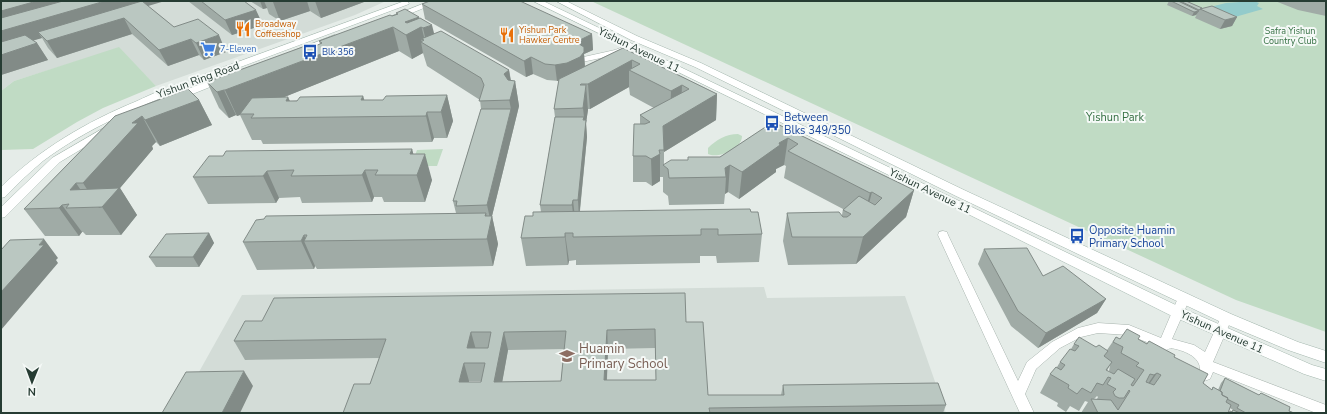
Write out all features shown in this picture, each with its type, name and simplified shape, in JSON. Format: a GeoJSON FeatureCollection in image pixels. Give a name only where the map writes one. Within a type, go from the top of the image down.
{"type":"FeatureCollection","features":[{"type":"Feature","properties":{"kind":"street","name":"Yishun Ring Road"},"geometry":{"type":"LineString","coordinates":[[1,194],[22,174],[57,146],[147,99],[413,1]]}},
{"type":"Feature","properties":{"kind":"street","name":"Yishun Ring Road"},"geometry":{"type":"LineString","coordinates":[[1,214],[56,160],[115,125],[157,104],[437,1]]}},
{"type":"Feature","properties":{"kind":"street","name":"Yishun Avenue 11"},"geometry":{"type":"LineString","coordinates":[[560,1],[632,42],[1177,312],[1309,370],[1326,375]]}},
{"type":"Feature","properties":{"kind":"street","name":"Yishun Avenue 11"},"geometry":{"type":"LineString","coordinates":[[539,2],[610,36],[698,65],[960,193],[1226,318],[1293,346],[1326,357]]}},
{"type":"Feature","properties":{"kind":"lane"},"geometry":{"type":"LineString","coordinates":[[601,56],[614,46],[615,41],[610,36]]}},
{"type":"Feature","properties":{"kind":"lane"},"geometry":{"type":"LineString","coordinates":[[582,60],[601,56],[632,42]]}},
{"type":"Feature","properties":{"kind":"lane"},"geometry":{"type":"LineString","coordinates":[[943,235],[1027,413]]}},
{"type":"Feature","properties":{"kind":"lane"},"geometry":{"type":"LineString","coordinates":[[1018,395],[1032,366],[1056,345],[1078,333],[1098,328],[1129,330],[1164,344],[1176,344],[1191,349],[1203,359],[1206,364],[1206,374],[1200,378],[1190,378],[1177,374],[1162,364],[1158,352],[1160,347],[1164,344],[1184,298]]}},
{"type":"Feature","properties":{"kind":"lane"},"geometry":{"type":"LineString","coordinates":[[1206,364],[1226,318]]}},
{"type":"Feature","properties":{"kind":"lane"},"geometry":{"type":"LineString","coordinates":[[1206,364],[1326,412]]}},
{"type":"Feature","properties":{"kind":"shaded area"},"geometry":{"type":"Polygon","coordinates":[[[1,1],[386,1],[355,15],[156,86],[119,48],[14,81],[1,91],[1,1]]]}},
{"type":"Feature","properties":{"kind":"shaded area","name":"Huamin Primary School"},"geometry":{"type":"Polygon","coordinates":[[[764,287],[767,298],[905,296],[946,413],[176,413],[242,295],[764,287]]]}},
{"type":"Feature","properties":{"kind":"green space","name":"Yishun Park"},"geometry":{"type":"Polygon","coordinates":[[[591,1],[1326,1],[1326,332],[1236,300],[591,1]]]}},
{"type":"Feature","properties":{"kind":"green space"},"geometry":{"type":"Polygon","coordinates":[[[119,47],[156,86],[103,108],[33,149],[1,150],[1,91],[14,81],[119,47]]]}},
{"type":"Feature","properties":{"kind":"green space"},"geometry":{"type":"Polygon","coordinates":[[[738,134],[742,136],[741,141],[734,149],[718,155],[708,154],[708,148],[714,142],[725,136],[738,134]]]}},
{"type":"Feature","properties":{"kind":"green space"},"geometry":{"type":"Polygon","coordinates":[[[443,149],[437,166],[411,166],[417,150],[443,149]]]}},
{"type":"Feature","properties":{"kind":"water"},"geometry":{"type":"Polygon","coordinates":[[[1254,1],[1259,3],[1257,6],[1263,9],[1235,17],[1210,7],[1226,3],[1240,2],[1254,1]]]}},
{"type":"Feature","properties":{"kind":"building"},"geometry":{"type":"Polygon","coordinates":[[[1,1],[37,1],[1,11],[1,1]]]}},
{"type":"Feature","properties":{"kind":"building"},"geometry":{"type":"Polygon","coordinates":[[[63,1],[105,1],[1,31],[1,18],[63,1]]]}},
{"type":"Feature","properties":{"kind":"building"},"geometry":{"type":"Polygon","coordinates":[[[142,1],[174,27],[198,19],[219,35],[196,43],[191,39],[159,50],[124,18],[47,41],[38,32],[142,1]]]}},
{"type":"Feature","properties":{"kind":"building"},"geometry":{"type":"Polygon","coordinates":[[[201,1],[244,1],[256,10],[225,20],[201,1]]]}},
{"type":"Feature","properties":{"kind":"building","name":"Yishun Park Hawker Centre"},"geometry":{"type":"Polygon","coordinates":[[[430,1],[520,1],[592,34],[576,42],[584,47],[584,52],[580,57],[567,63],[555,65],[545,64],[531,57],[524,61],[422,4],[430,1]]]}},
{"type":"Feature","properties":{"kind":"building"},"geometry":{"type":"Polygon","coordinates":[[[1171,1],[1178,1],[1199,11],[1194,12],[1171,1]]]}},
{"type":"Feature","properties":{"kind":"building"},"geometry":{"type":"Polygon","coordinates":[[[1180,1],[1186,1],[1202,8],[1199,10],[1180,1]]]}},
{"type":"Feature","properties":{"kind":"building"},"geometry":{"type":"Polygon","coordinates":[[[1212,6],[1237,17],[1225,20],[1200,9],[1212,6]]]}},
{"type":"Feature","properties":{"kind":"building"},"geometry":{"type":"Polygon","coordinates":[[[405,9],[419,17],[405,22],[407,23],[420,18],[432,25],[423,28],[421,27],[406,35],[393,27],[225,90],[217,92],[207,82],[308,45],[311,48],[322,43],[319,41],[390,15],[392,16],[398,14],[396,13],[405,9]]]}},
{"type":"Feature","properties":{"kind":"building"},"geometry":{"type":"Polygon","coordinates":[[[441,31],[509,70],[504,74],[508,80],[515,81],[510,100],[479,101],[484,85],[481,78],[421,42],[424,40],[421,39],[441,31]]]}},
{"type":"Feature","properties":{"kind":"building"},"geometry":{"type":"Polygon","coordinates":[[[25,35],[37,43],[1,55],[1,42],[25,35]]]}},
{"type":"Feature","properties":{"kind":"building"},"geometry":{"type":"Polygon","coordinates":[[[623,48],[717,94],[663,126],[664,150],[659,150],[660,154],[651,159],[646,156],[633,156],[634,124],[645,124],[650,122],[640,115],[689,89],[682,85],[671,91],[629,70],[640,64],[632,60],[588,84],[581,84],[580,85],[586,85],[583,108],[554,109],[559,79],[623,48]]]}},
{"type":"Feature","properties":{"kind":"building"},"geometry":{"type":"Polygon","coordinates":[[[188,89],[199,100],[145,120],[142,116],[132,123],[138,123],[83,183],[76,183],[70,190],[119,188],[102,207],[66,208],[69,204],[62,205],[59,208],[24,209],[115,116],[188,89]]]}},
{"type":"Feature","properties":{"kind":"building"},"geometry":{"type":"Polygon","coordinates":[[[447,95],[441,112],[427,112],[426,116],[251,118],[254,114],[240,114],[252,98],[288,97],[286,101],[297,101],[300,97],[363,96],[361,100],[383,100],[386,96],[447,95]]]}},
{"type":"Feature","properties":{"kind":"building"},"geometry":{"type":"Polygon","coordinates":[[[481,109],[511,109],[487,205],[456,206],[457,201],[453,201],[481,109]]]}},
{"type":"Feature","properties":{"kind":"building"},"geometry":{"type":"Polygon","coordinates":[[[555,117],[584,117],[583,120],[586,120],[578,200],[573,200],[572,205],[540,205],[555,117]]]}},
{"type":"Feature","properties":{"kind":"building"},"geometry":{"type":"Polygon","coordinates":[[[773,122],[914,190],[863,237],[792,237],[787,213],[839,212],[843,217],[847,217],[851,214],[843,210],[859,196],[875,205],[882,198],[788,151],[798,144],[788,138],[779,143],[780,145],[742,172],[730,165],[725,168],[726,177],[669,178],[668,169],[663,165],[671,160],[688,160],[688,157],[720,157],[773,122]]]}},
{"type":"Feature","properties":{"kind":"building"},"geometry":{"type":"Polygon","coordinates":[[[412,149],[410,154],[425,154],[417,175],[375,175],[378,170],[365,170],[362,175],[291,176],[294,170],[267,171],[263,176],[193,177],[209,156],[223,156],[226,151],[412,149]]]}},
{"type":"Feature","properties":{"kind":"building"},"geometry":{"type":"Polygon","coordinates":[[[750,209],[751,212],[758,212],[762,234],[718,235],[718,229],[701,229],[701,235],[573,237],[573,233],[565,233],[565,237],[521,238],[525,216],[533,216],[533,212],[750,209]]]}},
{"type":"Feature","properties":{"kind":"building"},"geometry":{"type":"Polygon","coordinates":[[[486,213],[485,216],[492,216],[487,239],[304,241],[307,235],[304,235],[301,241],[243,242],[256,220],[264,219],[266,216],[486,213]]]}},
{"type":"Feature","properties":{"kind":"building"},"geometry":{"type":"Polygon","coordinates":[[[209,233],[193,257],[149,257],[166,234],[209,233]]]}},
{"type":"Feature","properties":{"kind":"building"},"geometry":{"type":"Polygon","coordinates":[[[44,239],[39,245],[44,245],[1,292],[1,250],[10,240],[44,239]]]}},
{"type":"Feature","properties":{"kind":"building"},"geometry":{"type":"Polygon","coordinates":[[[1027,248],[1043,276],[1063,266],[1106,299],[1046,333],[1018,311],[984,249],[1027,248]]]}},
{"type":"Feature","properties":{"kind":"building"},"geometry":{"type":"Polygon","coordinates":[[[685,293],[686,322],[703,322],[708,395],[784,395],[783,385],[938,383],[946,405],[709,408],[710,413],[343,413],[354,384],[370,384],[386,339],[234,341],[245,321],[262,321],[274,298],[685,293]],[[655,329],[607,330],[604,380],[656,380],[655,329]],[[566,331],[504,332],[494,382],[561,381],[566,331]],[[471,332],[467,348],[488,348],[491,332],[471,332]],[[464,363],[459,382],[481,382],[485,363],[464,363]]]}},
{"type":"Feature","properties":{"kind":"building"},"geometry":{"type":"Polygon","coordinates":[[[1127,329],[1140,336],[1138,339],[1147,344],[1149,341],[1175,355],[1174,357],[1208,374],[1203,383],[1212,390],[1213,387],[1222,392],[1222,395],[1228,398],[1226,402],[1231,405],[1228,413],[1098,413],[1091,399],[1111,400],[1118,410],[1130,391],[1129,390],[1124,398],[1115,396],[1113,392],[1116,389],[1107,384],[1111,378],[1108,377],[1103,385],[1097,383],[1091,393],[1082,388],[1077,394],[1068,388],[1069,385],[1050,374],[1056,367],[1061,370],[1065,365],[1060,362],[1070,349],[1075,351],[1079,346],[1074,344],[1079,337],[1096,347],[1099,345],[1108,351],[1104,356],[1112,362],[1106,370],[1114,374],[1118,369],[1135,379],[1131,385],[1133,386],[1144,370],[1136,366],[1139,363],[1121,353],[1123,347],[1113,342],[1116,337],[1120,339],[1127,329]],[[1157,373],[1154,375],[1150,374],[1146,382],[1154,385],[1161,375],[1157,373]]]}},
{"type":"Feature","properties":{"kind":"building"},"geometry":{"type":"Polygon","coordinates":[[[244,371],[222,413],[162,413],[186,372],[244,371]]]}},
{"type":"Feature","properties":{"kind":"building"},"geometry":{"type":"Polygon","coordinates":[[[1225,378],[1259,395],[1261,393],[1290,407],[1289,411],[1294,413],[1246,413],[1237,408],[1239,405],[1222,395],[1222,392],[1220,391],[1225,378]]]}},
{"type":"Feature","properties":{"kind":"building"},"geometry":{"type":"Polygon","coordinates":[[[1233,410],[1240,413],[1229,413],[1233,410]]]}},
{"type":"Feature","properties":{"kind":"place","name":"Broadway Coffeeshop"},"geometry":{"type":"Point","coordinates":[243,29]}},
{"type":"Feature","properties":{"kind":"place","name":"Yishun Park Hawker Centre"},"geometry":{"type":"Point","coordinates":[507,35]}},
{"type":"Feature","properties":{"kind":"place","name":"7-Eleven"},"geometry":{"type":"Point","coordinates":[208,49]}},
{"type":"Feature","properties":{"kind":"place","name":"Blk 356"},"geometry":{"type":"Point","coordinates":[310,52]}},
{"type":"Feature","properties":{"kind":"place","name":"Between Blks 349/350"},"geometry":{"type":"Point","coordinates":[772,123]}},
{"type":"Feature","properties":{"kind":"place","name":"Opposite Huamin Primary School"},"geometry":{"type":"Point","coordinates":[1077,236]}},
{"type":"Feature","properties":{"kind":"place","name":"Huamin Primary School"},"geometry":{"type":"Point","coordinates":[567,356]}},
{"type":"Feature","properties":{"kind":"park label","name":"Safra Yishun Country Club"},"geometry":{"type":"Point","coordinates":[1290,36]}}]}
